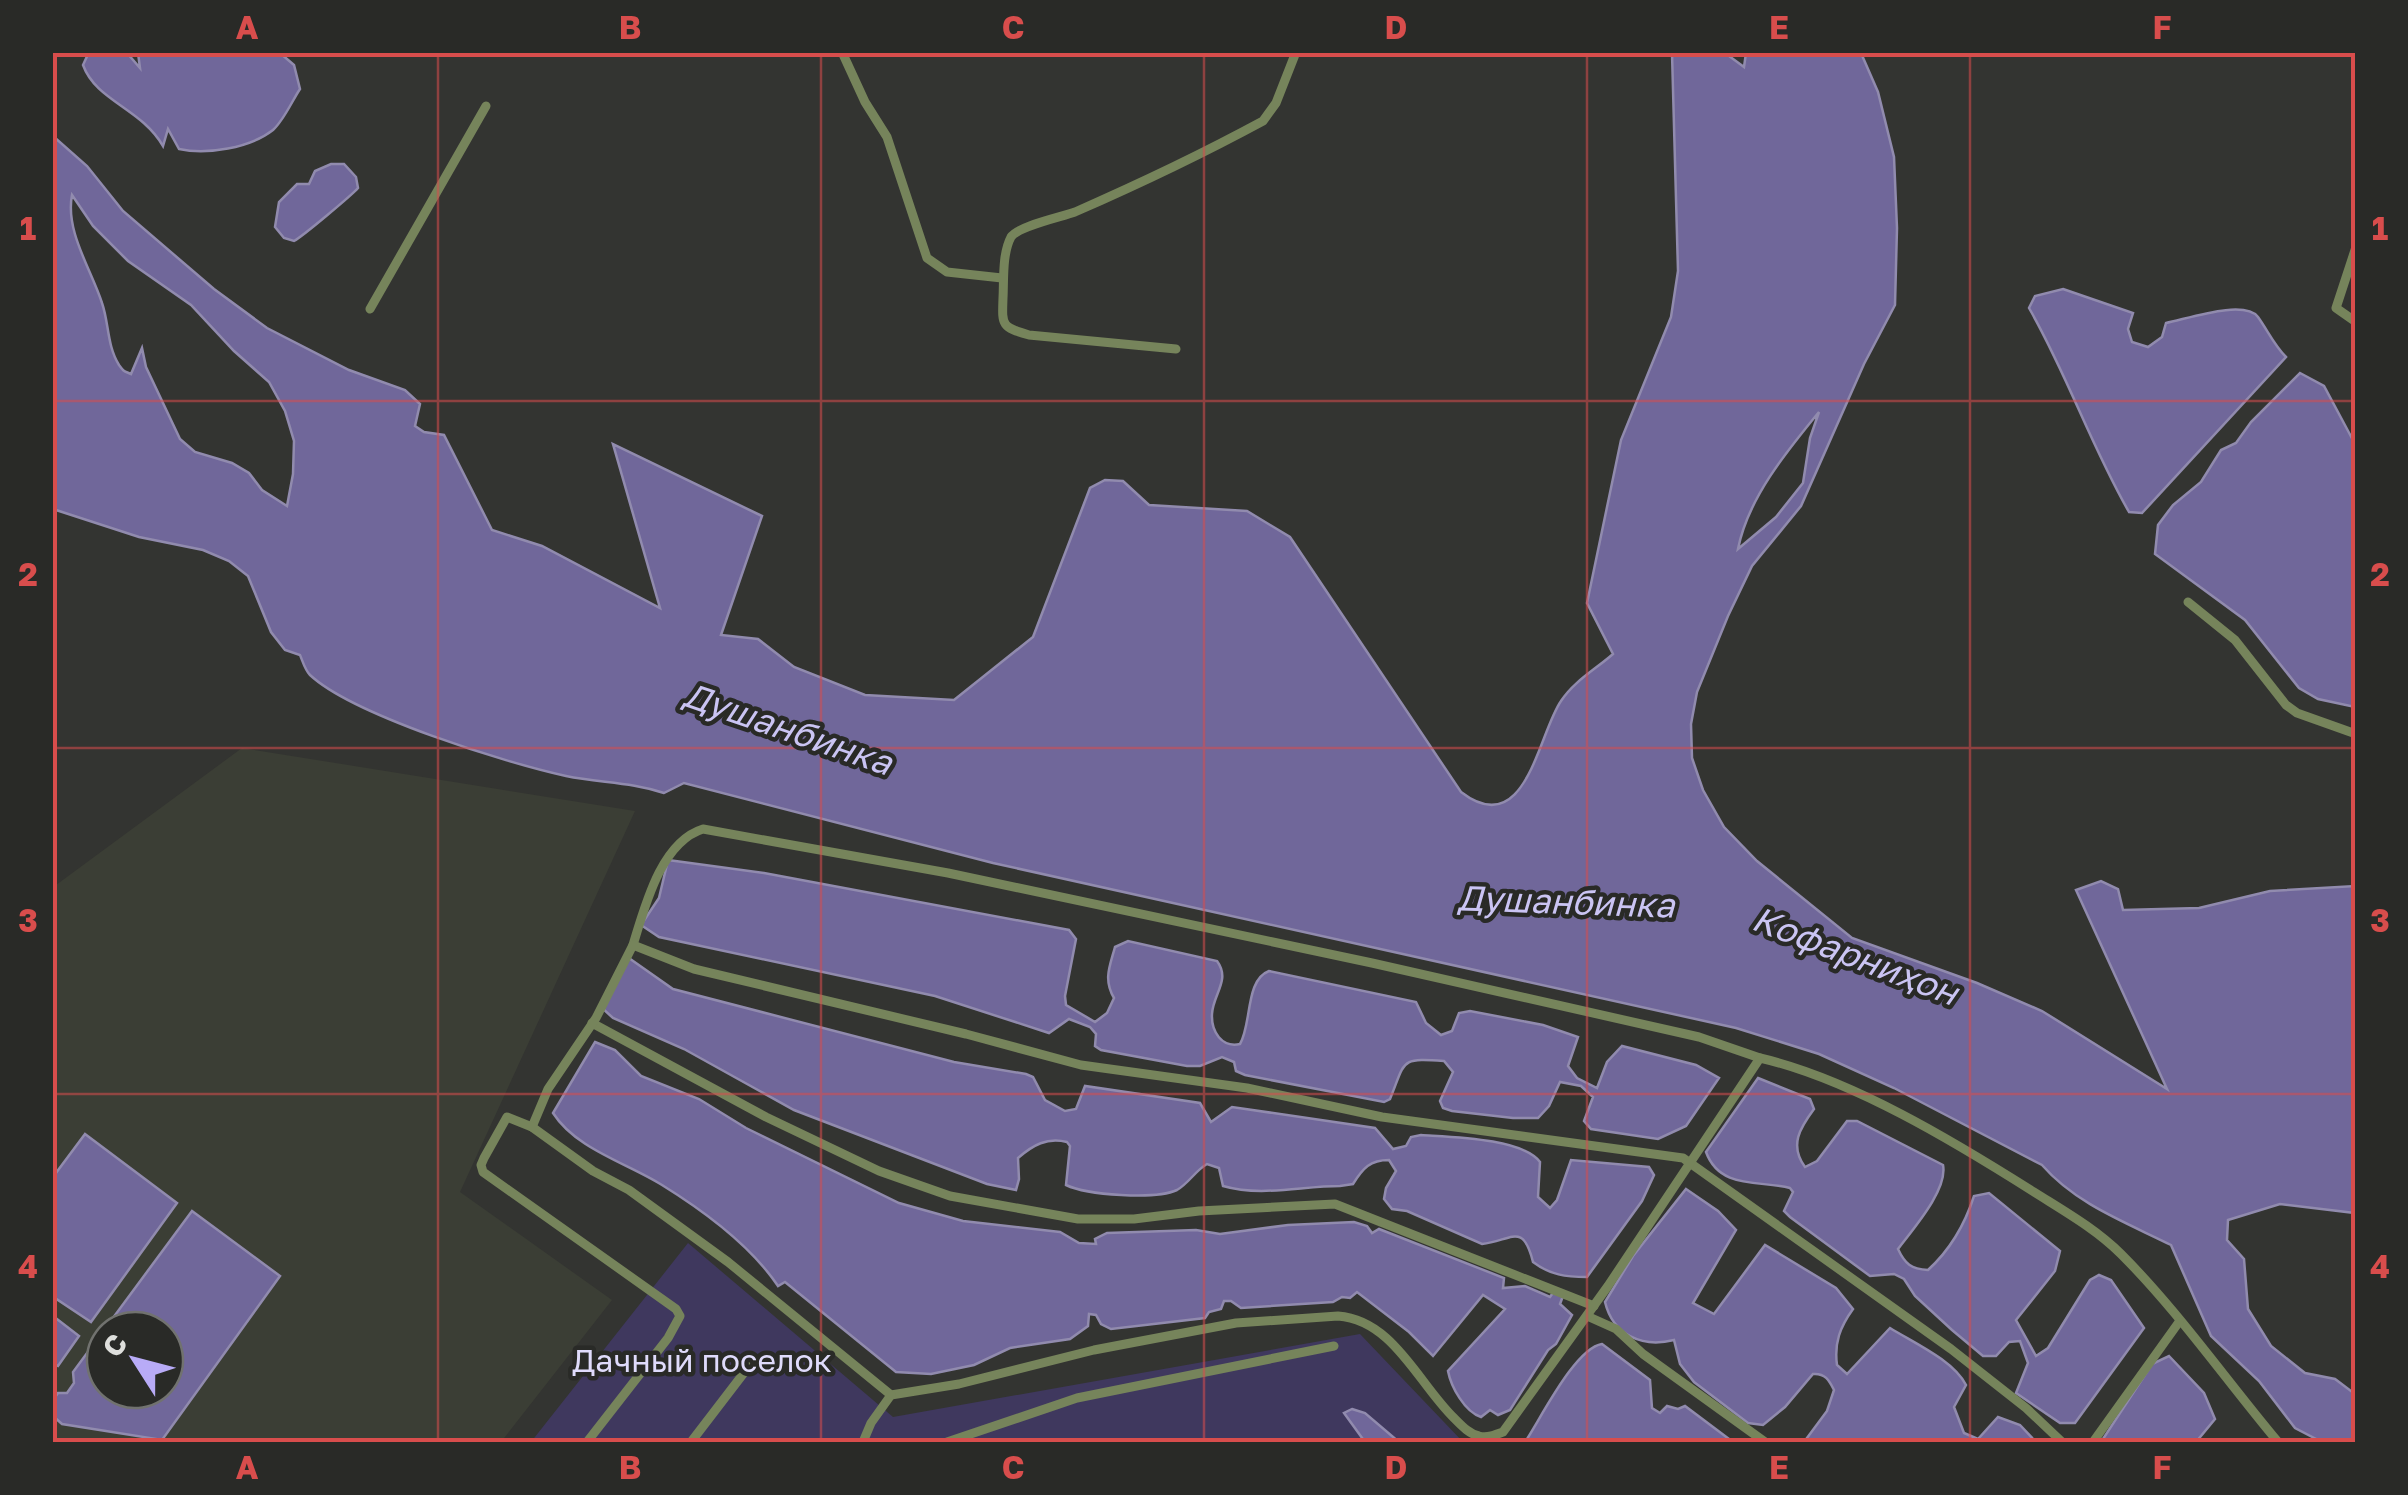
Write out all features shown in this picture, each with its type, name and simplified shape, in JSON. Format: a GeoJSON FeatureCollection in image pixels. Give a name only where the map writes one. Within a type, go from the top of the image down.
{"type":"FeatureCollection","features":[{"type":"Feature","properties":{"kind":"street"},"geometry":{"type":"LineString","coordinates":[[842,52],[887,138],[927,258],[948,272],[1002,278]]}},
{"type":"Feature","properties":{"kind":"street"},"geometry":{"type":"LineString","coordinates":[[1176,348],[1029,335],[1010,329],[1001,318],[1002,278],[1010,238],[1019,230],[1130,188],[1263,121],[1276,103],[1296,52]]}},
{"type":"Feature","properties":{"kind":"street"},"geometry":{"type":"LineString","coordinates":[[370,308],[486,106]]}},
{"type":"Feature","properties":{"kind":"street"},"geometry":{"type":"LineString","coordinates":[[2356,247],[2336,308],[2356,322]]}},
{"type":"Feature","properties":{"kind":"street"},"geometry":{"type":"LineString","coordinates":[[2188,602],[2235,640],[2286,705],[2356,734]]}},
{"type":"Feature","properties":{"kind":"street"},"geometry":{"type":"LineString","coordinates":[[532,1127],[548,1090],[592,1024],[633,944],[666,857],[684,839],[703,829],[948,873],[1372,963],[1699,1038],[1782,1063],[1870,1100],[1991,1164],[2085,1224],[2120,1252],[2278,1442]]}},
{"type":"Feature","properties":{"kind":"street"},"geometry":{"type":"LineString","coordinates":[[633,944],[694,969],[966,1034],[1081,1066],[1247,1088],[1382,1117],[1562,1143],[1642,1150],[1691,1161],[1950,1349],[2026,1408],[2062,1442]]}},
{"type":"Feature","properties":{"kind":"street"},"geometry":{"type":"LineString","coordinates":[[592,1024],[766,1118],[879,1171],[950,1196],[1078,1220],[1336,1204],[1594,1306]]}},
{"type":"Feature","properties":{"kind":"street"},"geometry":{"type":"LineString","coordinates":[[863,1442],[891,1395],[959,1384],[1094,1350],[1236,1323],[1338,1316],[1354,1317],[1378,1331],[1467,1431],[1491,1440],[1512,1422],[1587,1316],[1760,1058]]}},
{"type":"Feature","properties":{"kind":"street"},"geometry":{"type":"LineString","coordinates":[[587,1442],[668,1338],[680,1316],[676,1309],[484,1172],[481,1165],[507,1116],[532,1127],[593,1171],[629,1190],[728,1262],[891,1395]]}},
{"type":"Feature","properties":{"kind":"street"},"geometry":{"type":"LineString","coordinates":[[1587,1316],[1616,1329],[1643,1354],[1766,1442]]}},
{"type":"Feature","properties":{"kind":"street"},"geometry":{"type":"LineString","coordinates":[[2093,1442],[2180,1322]]}},
{"type":"Feature","properties":{"kind":"street"},"geometry":{"type":"LineString","coordinates":[[947,1442],[1076,1398],[1334,1346]]}},
{"type":"Feature","properties":{"kind":"street"},"geometry":{"type":"LineString","coordinates":[[691,1442],[750,1365]]}},
{"type":"Feature","properties":{"kind":"shaded area"},"geometry":{"type":"Polygon","coordinates":[[[242,748],[635,811],[460,1192],[612,1300],[501,1442],[53,1442],[52,888],[242,748]]]}},
{"type":"Feature","properties":{"kind":"green space","name":"Дачный поселок"},"geometry":{"type":"Polygon","coordinates":[[[688,1243],[893,1417],[1360,1334],[1463,1442],[531,1442],[688,1243]]]}},
{"type":"Feature","properties":{"kind":"water"},"geometry":{"type":"Polygon","coordinates":[[[89,52],[127,53],[140,68],[138,53],[280,53],[294,65],[300,89],[281,121],[264,136],[228,148],[179,149],[168,129],[163,146],[143,122],[98,88],[83,65],[89,52]]]}},
{"type":"Feature","properties":{"kind":"water"},"geometry":{"type":"Polygon","coordinates":[[[1672,53],[1725,53],[1744,67],[1746,53],[1861,53],[1878,92],[1894,157],[1895,305],[1864,364],[1801,506],[1752,566],[1697,692],[1691,724],[1692,758],[1703,790],[1724,827],[1757,861],[1852,938],[2042,1011],[2167,1089],[2076,890],[2101,881],[2118,889],[2123,910],[2199,908],[2270,891],[2355,886],[2355,1213],[2280,1204],[2228,1220],[2227,1240],[2244,1259],[2248,1309],[2271,1346],[2305,1373],[2335,1379],[2355,1394],[2355,1442],[2322,1442],[2295,1428],[2259,1381],[2211,1336],[2171,1245],[2086,1201],[2042,1165],[1819,1054],[1736,1028],[993,863],[684,783],[664,793],[566,776],[507,760],[394,721],[360,706],[310,675],[300,655],[285,650],[271,632],[248,576],[229,561],[203,550],[139,537],[53,509],[53,136],[87,166],[123,211],[214,289],[267,328],[349,370],[405,390],[420,404],[415,426],[424,432],[444,435],[492,530],[542,546],[660,608],[613,444],[762,516],[721,635],[758,639],[794,667],[865,695],[954,700],[1033,637],[1090,488],[1105,480],[1123,481],[1149,505],[1247,511],[1290,537],[1461,792],[1483,804],[1501,804],[1527,778],[1566,694],[1613,654],[1587,603],[1621,440],[1671,317],[1678,271],[1672,53]],[[72,195],[72,222],[102,303],[119,365],[131,374],[142,348],[146,367],[180,439],[195,452],[232,463],[249,473],[262,490],[287,506],[294,441],[285,411],[269,382],[191,305],[128,261],[93,226],[72,195]],[[1819,412],[1760,494],[1738,549],[1776,517],[1803,483],[1810,438],[1819,412]]]}},
{"type":"Feature","properties":{"kind":"water"},"geometry":{"type":"Polygon","coordinates":[[[331,164],[344,164],[356,177],[358,188],[299,238],[284,238],[275,227],[279,202],[297,184],[309,184],[315,171],[331,164]]]}},
{"type":"Feature","properties":{"kind":"water"},"geometry":{"type":"Polygon","coordinates":[[[2063,289],[2133,313],[2128,329],[2132,342],[2148,347],[2162,337],[2166,323],[2228,310],[2251,312],[2286,357],[2142,513],[2129,512],[2029,308],[2035,296],[2063,289]]]}},
{"type":"Feature","properties":{"kind":"water"},"geometry":{"type":"Polygon","coordinates":[[[2300,373],[2324,386],[2355,444],[2355,707],[2318,699],[2299,688],[2245,620],[2155,554],[2158,525],[2173,505],[2201,482],[2221,450],[2236,443],[2251,422],[2300,373]]]}},
{"type":"Feature","properties":{"kind":"water"},"geometry":{"type":"Polygon","coordinates":[[[668,860],[764,873],[1069,930],[1076,939],[1066,1005],[1095,1022],[1107,1013],[1114,998],[1108,979],[1115,947],[1128,941],[1217,961],[1222,981],[1212,1021],[1219,1037],[1228,1044],[1240,1044],[1252,993],[1261,976],[1269,971],[1416,1002],[1426,1023],[1441,1035],[1452,1031],[1459,1013],[1470,1011],[1543,1025],[1578,1037],[1568,1066],[1577,1078],[1597,1088],[1607,1062],[1622,1046],[1696,1065],[1719,1078],[1686,1126],[1658,1139],[1591,1129],[1584,1121],[1593,1097],[1581,1086],[1560,1082],[1549,1106],[1538,1118],[1443,1108],[1440,1101],[1453,1072],[1444,1061],[1406,1064],[1390,1099],[1384,1102],[1245,1075],[1236,1071],[1234,1062],[1222,1057],[1200,1066],[1187,1066],[1101,1050],[1095,1046],[1096,1034],[1090,1027],[1069,1019],[1049,1033],[935,996],[659,937],[641,925],[659,898],[668,860]]]}},
{"type":"Feature","properties":{"kind":"water"},"geometry":{"type":"Polygon","coordinates":[[[626,956],[673,989],[954,1062],[1026,1074],[1033,1077],[1045,1100],[1065,1111],[1076,1109],[1085,1086],[1200,1103],[1211,1122],[1232,1107],[1375,1128],[1393,1149],[1406,1146],[1411,1137],[1421,1135],[1502,1143],[1531,1154],[1540,1162],[1538,1197],[1550,1208],[1557,1200],[1571,1160],[1649,1167],[1654,1175],[1642,1201],[1587,1277],[1558,1274],[1539,1266],[1520,1237],[1482,1244],[1407,1211],[1392,1209],[1384,1199],[1396,1171],[1389,1160],[1368,1166],[1353,1184],[1266,1191],[1223,1186],[1219,1168],[1207,1164],[1177,1190],[1121,1195],[1066,1185],[1070,1146],[1067,1142],[1047,1141],[1018,1158],[1016,1190],[987,1184],[794,1110],[684,1049],[613,1018],[602,1008],[626,956]]]}},
{"type":"Feature","properties":{"kind":"water"},"geometry":{"type":"Polygon","coordinates":[[[595,1042],[615,1050],[641,1076],[699,1099],[746,1128],[899,1203],[963,1221],[1060,1232],[1079,1243],[1096,1244],[1095,1239],[1107,1233],[1196,1230],[1220,1234],[1354,1222],[1367,1226],[1372,1233],[1379,1229],[1504,1278],[1503,1288],[1525,1286],[1550,1297],[1555,1290],[1563,1296],[1560,1304],[1572,1315],[1510,1410],[1498,1415],[1490,1410],[1481,1417],[1460,1398],[1448,1371],[1505,1309],[1483,1295],[1433,1356],[1357,1292],[1333,1302],[1241,1308],[1224,1301],[1221,1309],[1209,1312],[1205,1318],[1111,1329],[1101,1324],[1096,1315],[1089,1314],[1088,1326],[1070,1339],[1010,1348],[974,1365],[931,1374],[896,1372],[785,1282],[778,1286],[741,1243],[710,1218],[662,1185],[588,1146],[563,1126],[553,1113],[595,1042]]]}},
{"type":"Feature","properties":{"kind":"water"},"geometry":{"type":"Polygon","coordinates":[[[1758,1078],[1810,1099],[1814,1109],[1797,1144],[1805,1167],[1817,1161],[1847,1121],[1857,1121],[1943,1165],[1935,1198],[1898,1249],[1913,1267],[1928,1270],[1956,1236],[1974,1196],[1989,1193],[2060,1251],[2055,1271],[2016,1320],[2036,1356],[2048,1348],[2090,1280],[2099,1275],[2111,1280],[2144,1328],[2075,1423],[2060,1423],[2016,1393],[2028,1363],[2020,1341],[2009,1342],[1996,1356],[1983,1356],[1915,1296],[1904,1279],[1894,1274],[1870,1276],[1790,1217],[1784,1211],[1793,1192],[1790,1188],[1731,1178],[1712,1164],[1706,1152],[1758,1078]]]}},
{"type":"Feature","properties":{"kind":"water"},"geometry":{"type":"Polygon","coordinates":[[[85,1134],[177,1203],[100,1310],[85,1310],[85,1318],[52,1296],[53,1177],[85,1134]]]}},
{"type":"Feature","properties":{"kind":"water"},"geometry":{"type":"Polygon","coordinates":[[[1686,1189],[1718,1211],[1736,1230],[1693,1303],[1714,1314],[1765,1245],[1836,1288],[1853,1309],[1841,1329],[1836,1350],[1837,1365],[1847,1374],[1890,1328],[1932,1353],[1960,1376],[1966,1385],[1954,1407],[1964,1433],[1978,1439],[1998,1417],[2020,1425],[2036,1442],[1804,1442],[1827,1411],[1834,1390],[1826,1378],[1817,1374],[1763,1425],[1748,1423],[1694,1382],[1680,1364],[1674,1340],[1651,1342],[1630,1336],[1615,1323],[1605,1302],[1633,1256],[1686,1189]]]}},
{"type":"Feature","properties":{"kind":"water"},"geometry":{"type":"Polygon","coordinates":[[[192,1211],[280,1276],[185,1408],[185,1310],[119,1310],[192,1211]]]}},
{"type":"Feature","properties":{"kind":"water"},"geometry":{"type":"Polygon","coordinates":[[[53,1316],[79,1336],[58,1366],[53,1364],[53,1316]]]}},
{"type":"Feature","properties":{"kind":"water"},"geometry":{"type":"Polygon","coordinates":[[[1602,1344],[1650,1380],[1652,1408],[1660,1413],[1667,1406],[1685,1406],[1733,1442],[1525,1442],[1570,1371],[1592,1348],[1602,1344]]]}},
{"type":"Feature","properties":{"kind":"water"},"geometry":{"type":"Polygon","coordinates":[[[85,1356],[85,1410],[184,1410],[162,1440],[62,1424],[53,1416],[53,1400],[58,1393],[67,1393],[74,1383],[73,1372],[85,1356]]]}},
{"type":"Feature","properties":{"kind":"water"},"geometry":{"type":"Polygon","coordinates":[[[2169,1356],[2204,1393],[2215,1419],[2196,1442],[2101,1442],[2152,1364],[2169,1356]]]}},
{"type":"Feature","properties":{"kind":"water"},"geometry":{"type":"Polygon","coordinates":[[[1352,1409],[1365,1413],[1399,1442],[1365,1442],[1344,1413],[1352,1409]]]}},
{"type":"Feature","properties":{"kind":"water label","name":"Душанбинка"},"geometry":{"type":"Point","coordinates":[788,729]}},
{"type":"Feature","properties":{"kind":"water label","name":"Душанбинка"},"geometry":{"type":"Point","coordinates":[1566,902]}},
{"type":"Feature","properties":{"kind":"water label","name":"Кофарниҳон"},"geometry":{"type":"Point","coordinates":[1855,956]}}]}
